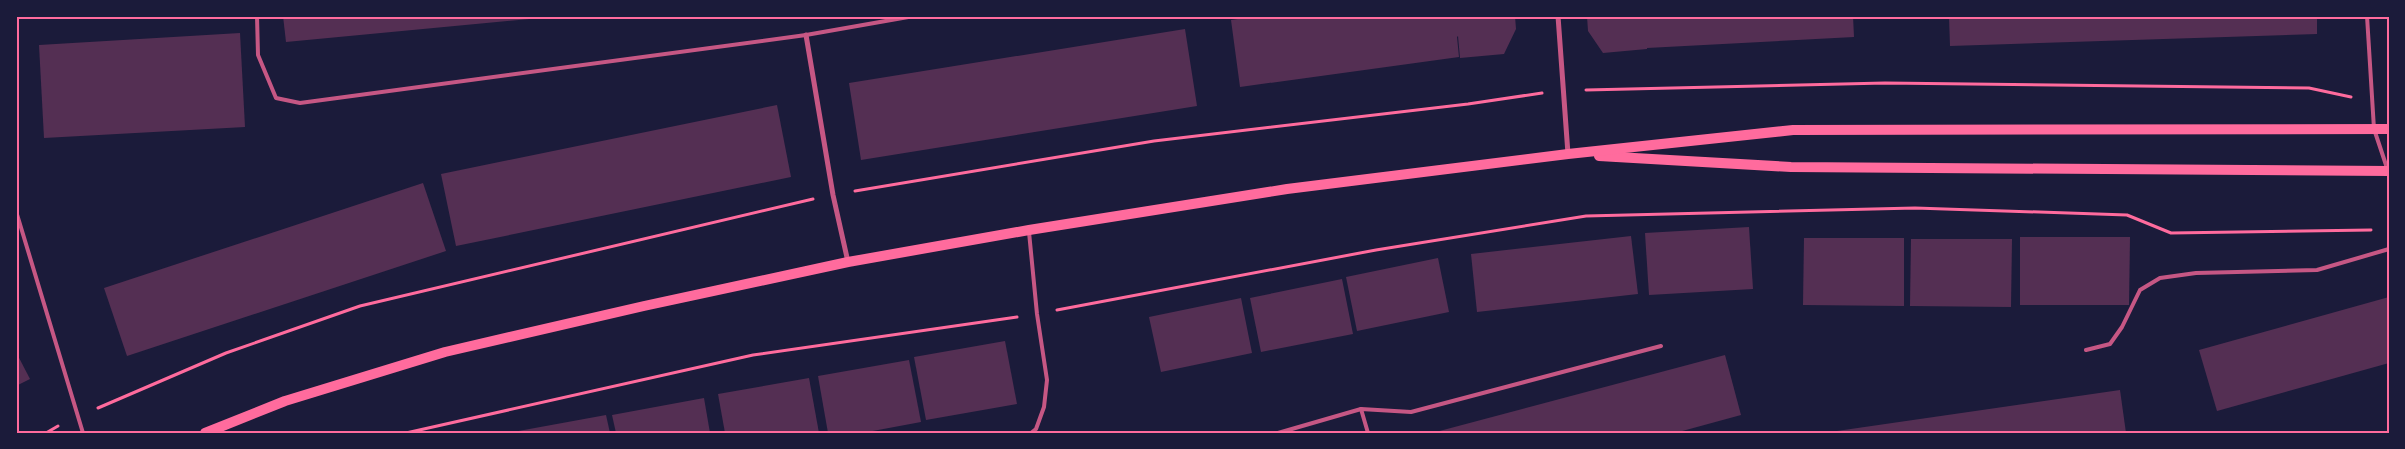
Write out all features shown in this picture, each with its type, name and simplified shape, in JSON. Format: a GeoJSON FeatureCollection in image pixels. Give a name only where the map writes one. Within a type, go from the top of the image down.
{"type":"FeatureCollection","features":[{"type":"Feature","properties":{"kind":"main road"},"geometry":{"type":"LineString","coordinates":[[205,433],[285,401],[446,352],[644,306],[848,262],[1029,230],[1287,189],[1568,154],[1794,130],[2389,129]]}},
{"type":"Feature","properties":{"kind":"main road"},"geometry":{"type":"LineString","coordinates":[[1568,154],[1791,167],[2389,171]]}},
{"type":"Feature","properties":{"kind":"street"},"geometry":{"type":"LineString","coordinates":[[1558,16],[1568,154]]}},
{"type":"Feature","properties":{"kind":"street"},"geometry":{"type":"LineString","coordinates":[[806,35],[833,195],[848,262]]}},
{"type":"Feature","properties":{"kind":"lane"},"geometry":{"type":"LineString","coordinates":[[257,16],[258,55],[276,98],[300,103],[806,35],[914,16]]}},
{"type":"Feature","properties":{"kind":"lane"},"geometry":{"type":"LineString","coordinates":[[2367,16],[2374,129],[2389,171]]}},
{"type":"Feature","properties":{"kind":"lane"},"geometry":{"type":"LineString","coordinates":[[16,211],[83,433]]}},
{"type":"Feature","properties":{"kind":"lane"},"geometry":{"type":"LineString","coordinates":[[1029,230],[1037,314],[1047,380],[1044,407],[1036,429],[1031,433]]}},
{"type":"Feature","properties":{"kind":"lane"},"geometry":{"type":"LineString","coordinates":[[2086,350],[2110,344],[2122,327],[2140,290],[2160,278],[2196,273],[2317,270],[2389,249]]}},
{"type":"Feature","properties":{"kind":"lane"},"geometry":{"type":"LineString","coordinates":[[1278,433],[1361,409],[1411,412],[1662,346]]}},
{"type":"Feature","properties":{"kind":"lane"},"geometry":{"type":"LineString","coordinates":[[1361,409],[1368,433]]}},
{"type":"Feature","properties":{"kind":"path"},"geometry":{"type":"LineString","coordinates":[[406,433],[753,355],[1037,314],[1376,250],[1586,216],[1915,208],[2127,215],[2171,233],[2379,230]]}},
{"type":"Feature","properties":{"kind":"building"},"geometry":{"type":"Polygon","coordinates":[[[283,16],[540,16],[540,18],[286,42],[283,16]]]}},
{"type":"Feature","properties":{"kind":"building"},"geometry":{"type":"Polygon","coordinates":[[[1258,16],[1515,16],[1516,29],[1504,54],[1460,58],[1458,36],[1459,57],[1240,87],[1231,20],[1258,16]]]}},
{"type":"Feature","properties":{"kind":"building"},"geometry":{"type":"Polygon","coordinates":[[[1587,16],[1853,16],[1854,37],[1647,48],[1603,53],[1588,31],[1587,16]]]}},
{"type":"Feature","properties":{"kind":"building"},"geometry":{"type":"Polygon","coordinates":[[[1949,16],[2317,16],[2317,34],[1950,46],[1949,16]]]}},
{"type":"Feature","properties":{"kind":"building"},"geometry":{"type":"Polygon","coordinates":[[[1185,29],[1197,106],[861,160],[849,83],[1185,29]]]}},
{"type":"Feature","properties":{"kind":"building"},"geometry":{"type":"Polygon","coordinates":[[[240,33],[245,127],[44,138],[39,45],[240,33]]]}},
{"type":"Feature","properties":{"kind":"building"},"geometry":{"type":"Polygon","coordinates":[[[777,105],[791,177],[456,246],[441,174],[777,105]]]}},
{"type":"Feature","properties":{"kind":"building"},"geometry":{"type":"Polygon","coordinates":[[[423,183],[446,251],[127,356],[104,288],[423,183]]]}},
{"type":"Feature","properties":{"kind":"building"},"geometry":{"type":"Polygon","coordinates":[[[1749,227],[1753,289],[1649,295],[1645,233],[1749,227]]]}},
{"type":"Feature","properties":{"kind":"building"},"geometry":{"type":"Polygon","coordinates":[[[1631,236],[1638,294],[1477,312],[1471,254],[1631,236]]]}},
{"type":"Feature","properties":{"kind":"building"},"geometry":{"type":"Polygon","coordinates":[[[2020,237],[2130,237],[2129,305],[2020,305],[2020,237]]]}},
{"type":"Feature","properties":{"kind":"building"},"geometry":{"type":"Polygon","coordinates":[[[1804,238],[1904,238],[1904,306],[1803,305],[1804,238]]]}},
{"type":"Feature","properties":{"kind":"building"},"geometry":{"type":"Polygon","coordinates":[[[1911,239],[2012,239],[2011,307],[1910,306],[1911,239]]]}},
{"type":"Feature","properties":{"kind":"building"},"geometry":{"type":"Polygon","coordinates":[[[1438,258],[1449,312],[1357,331],[1346,277],[1438,258]]]}},
{"type":"Feature","properties":{"kind":"building"},"geometry":{"type":"Polygon","coordinates":[[[1342,279],[1353,334],[1261,352],[1250,298],[1342,279]]]}},
{"type":"Feature","properties":{"kind":"building"},"geometry":{"type":"Polygon","coordinates":[[[2389,297],[2389,363],[2217,411],[2199,350],[2389,297]]]}},
{"type":"Feature","properties":{"kind":"building"},"geometry":{"type":"Polygon","coordinates":[[[1241,298],[1252,353],[1161,372],[1149,317],[1241,298]]]}},
{"type":"Feature","properties":{"kind":"building"},"geometry":{"type":"Polygon","coordinates":[[[1005,341],[1017,404],[926,420],[914,357],[1005,341]]]}},
{"type":"Feature","properties":{"kind":"building"},"geometry":{"type":"Polygon","coordinates":[[[16,352],[30,379],[16,386],[16,352]]]}},
{"type":"Feature","properties":{"kind":"building"},"geometry":{"type":"Polygon","coordinates":[[[1725,355],[1741,415],[1675,433],[1432,433],[1725,355]]]}},
{"type":"Feature","properties":{"kind":"building"},"geometry":{"type":"Polygon","coordinates":[[[909,360],[921,422],[862,433],[828,433],[818,376],[909,360]]]}},
{"type":"Feature","properties":{"kind":"building"},"geometry":{"type":"Polygon","coordinates":[[[809,378],[819,433],[725,433],[718,394],[809,378]]]}},
{"type":"Feature","properties":{"kind":"building"},"geometry":{"type":"Polygon","coordinates":[[[2120,390],[2126,433],[1830,433],[1830,432],[2120,390]]]}},
{"type":"Feature","properties":{"kind":"building"},"geometry":{"type":"Polygon","coordinates":[[[704,398],[710,433],[616,433],[612,415],[704,398]]]}},
{"type":"Feature","properties":{"kind":"building"},"geometry":{"type":"Polygon","coordinates":[[[606,415],[610,433],[513,433],[513,432],[606,415]]]}}]}
